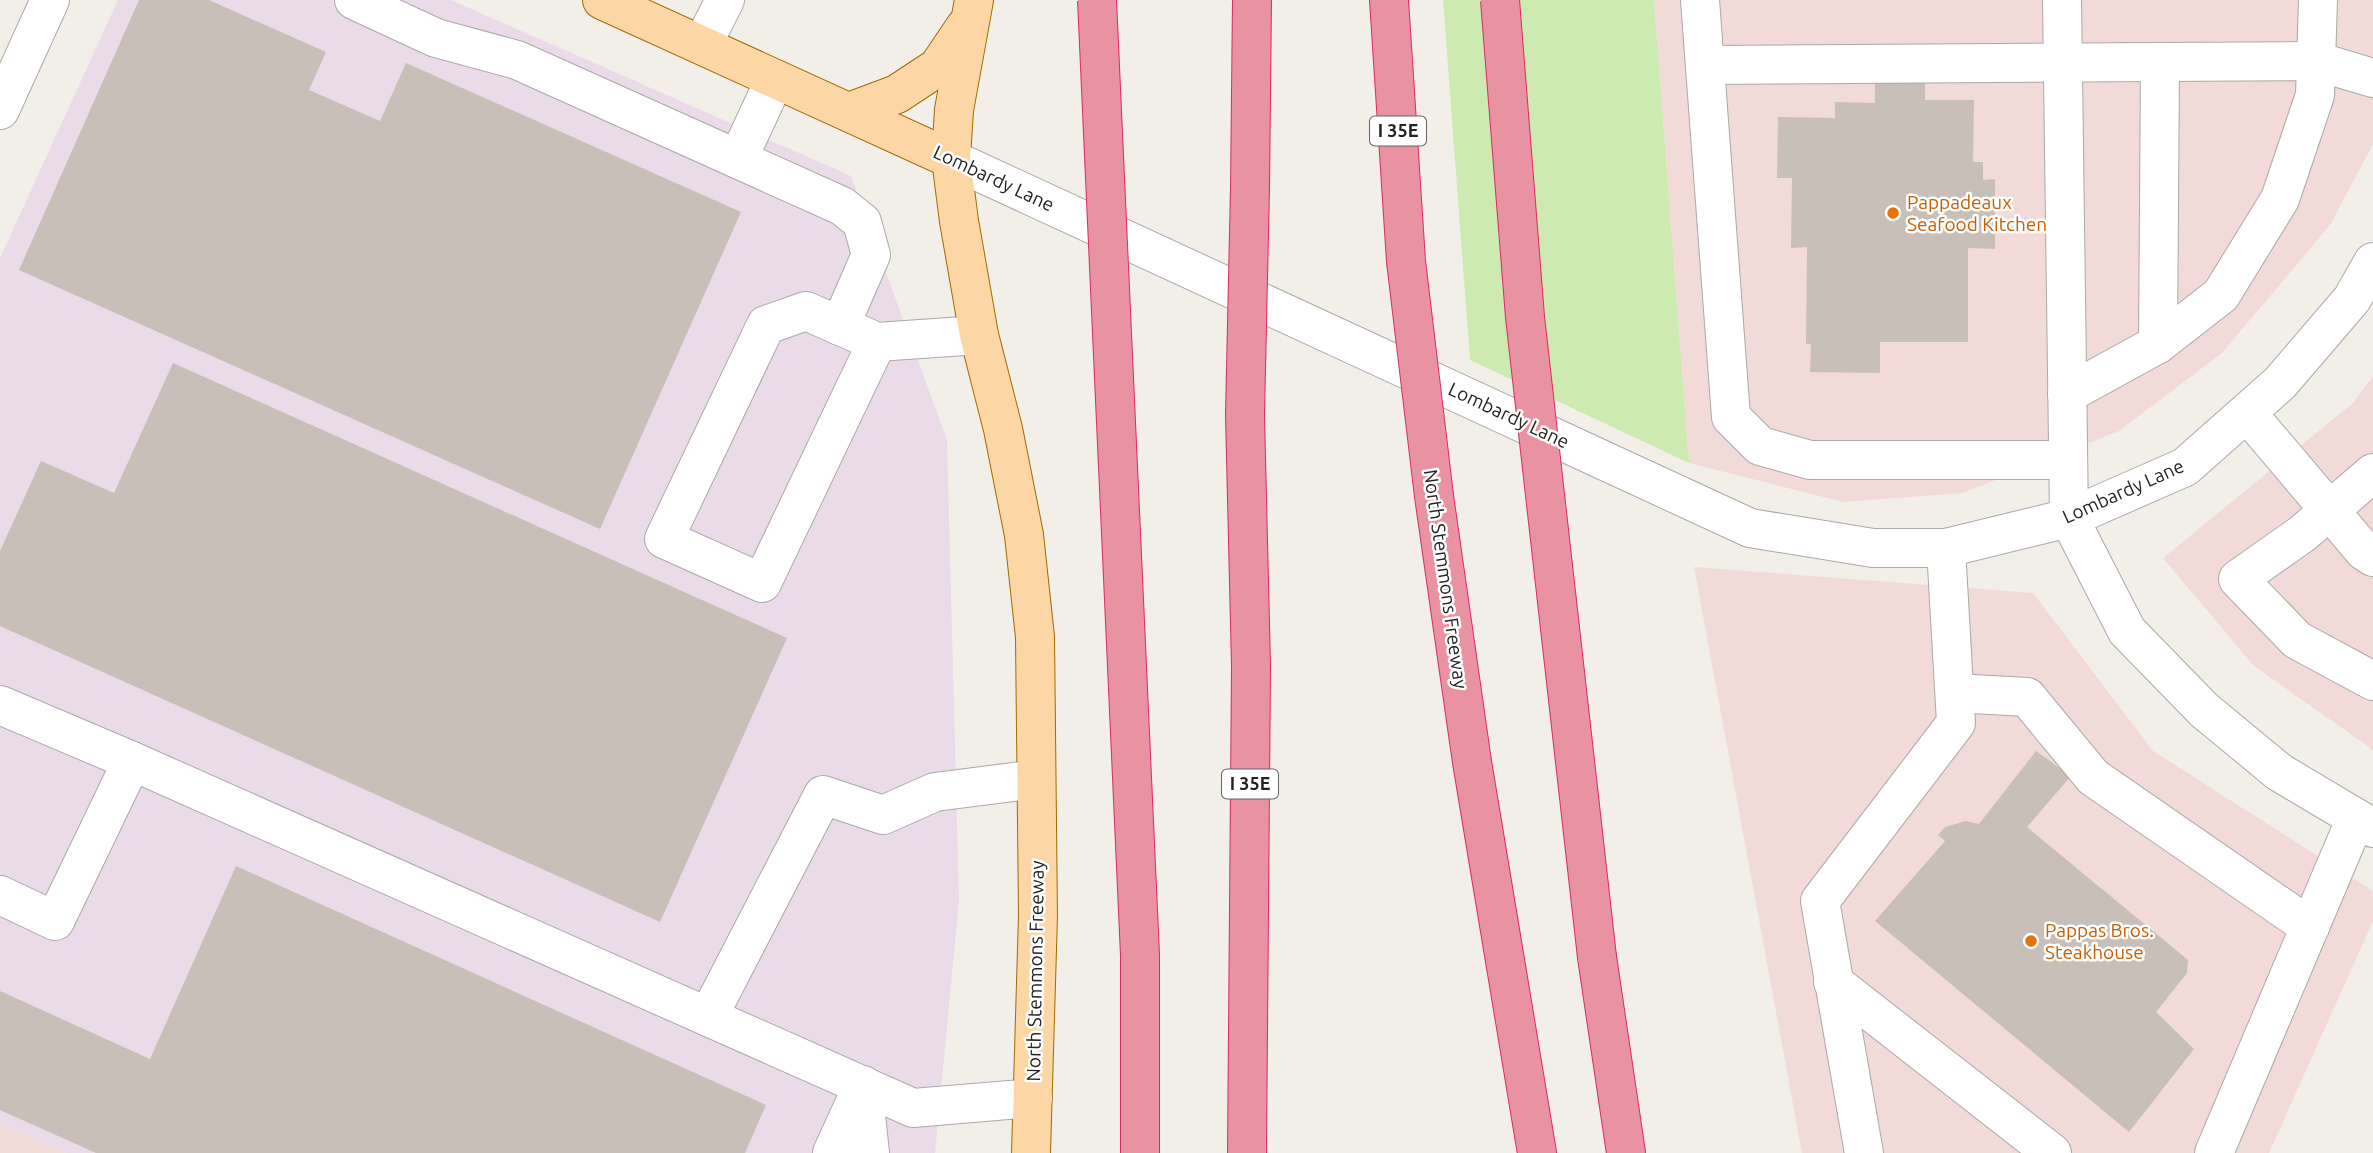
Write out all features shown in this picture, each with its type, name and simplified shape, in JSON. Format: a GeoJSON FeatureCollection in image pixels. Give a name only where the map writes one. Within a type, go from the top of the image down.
{"type":"FeatureCollection","features":[{"type":"Feature","properties":{"kind":"highway"},"geometry":{"type":"LineString","coordinates":[[1097,0],[1140,955],[1140,1153]]}},
{"type":"Feature","properties":{"kind":"highway","name":"I 35E"},"geometry":{"type":"LineString","coordinates":[[1247,1153],[1251,666],[1245,415],[1252,0]]}},
{"type":"Feature","properties":{"kind":"highway","name":"North Stemmons Freeway"},"geometry":{"type":"LineString","coordinates":[[1389,0],[1406,261],[1434,496],[1477,789],[1537,1153]]}},
{"type":"Feature","properties":{"kind":"highway"},"geometry":{"type":"LineString","coordinates":[[1500,0],[1526,331],[1597,957],[1626,1153]]}},
{"type":"Feature","properties":{"kind":"main road","name":"Lombardy Lane"},"geometry":{"type":"LineString","coordinates":[[602,0],[951,159]]}},
{"type":"Feature","properties":{"kind":"main road"},"geometry":{"type":"LineString","coordinates":[[849,113],[897,94],[938,66],[971,11]]}},
{"type":"Feature","properties":{"kind":"main road","name":"North Stemmons Freeway"},"geometry":{"type":"LineString","coordinates":[[971,11],[954,110],[951,159],[979,335],[1003,429],[1024,535],[1035,637],[1038,915],[1031,1153]]}},
{"type":"Feature","properties":{"kind":"street"},"geometry":{"type":"LineString","coordinates":[[0,110],[50,0]]}},
{"type":"Feature","properties":{"kind":"street"},"geometry":{"type":"LineString","coordinates":[[354,0],[405,11],[436,38],[517,60],[842,206],[862,222],[871,255],[840,326]]}},
{"type":"Feature","properties":{"kind":"street"},"geometry":{"type":"LineString","coordinates":[[702,46],[725,0]]}},
{"type":"Feature","properties":{"kind":"street"},"geometry":{"type":"LineString","coordinates":[[1700,0],[1731,417],[1760,446],[1810,460],[2068,460]]}},
{"type":"Feature","properties":{"kind":"street"},"geometry":{"type":"LineString","coordinates":[[2062,0],[2069,518],[2127,631],[2204,710],[2279,772],[2365,823],[2310,927],[2214,1153]]}},
{"type":"Feature","properties":{"kind":"street"},"geometry":{"type":"LineString","coordinates":[[2067,394],[2158,344],[2221,295],[2280,199],[2315,95],[2318,0]]}},
{"type":"Feature","properties":{"kind":"street"},"geometry":{"type":"LineString","coordinates":[[1705,65],[2316,61],[2373,78]]}},
{"type":"Feature","properties":{"kind":"street"},"geometry":{"type":"LineString","coordinates":[[2158,344],[2160,62]]}},
{"type":"Feature","properties":{"kind":"street"},"geometry":{"type":"LineString","coordinates":[[738,159],[775,79]]}},
{"type":"Feature","properties":{"kind":"street","name":"Lombardy Lane"},"geometry":{"type":"LineString","coordinates":[[951,159],[1750,528],[1873,548],[1946,548],[2069,518],[2185,467],[2280,383],[2352,299],[2373,262]]}},
{"type":"Feature","properties":{"kind":"street"},"geometry":{"type":"LineString","coordinates":[[877,342],[762,583],[664,539],[766,325],[806,311],[877,342],[979,335]]}},
{"type":"Feature","properties":{"kind":"street"},"geometry":{"type":"LineString","coordinates":[[2247,413],[2364,551],[2373,557]]}},
{"type":"Feature","properties":{"kind":"street"},"geometry":{"type":"LineString","coordinates":[[2373,473],[2302,534],[2238,579],[2297,640],[2373,681]]}},
{"type":"Feature","properties":{"kind":"street"},"geometry":{"type":"LineString","coordinates":[[1864,1153],[1820,901],[1956,723],[1946,548]]}},
{"type":"Feature","properties":{"kind":"street"},"geometry":{"type":"LineString","coordinates":[[1955,693],[2026,697],[2094,777],[2310,927]]}},
{"type":"Feature","properties":{"kind":"street"},"geometry":{"type":"LineString","coordinates":[[0,705],[913,1108],[1033,1098]]}},
{"type":"Feature","properties":{"kind":"street"},"geometry":{"type":"LineString","coordinates":[[0,895],[55,921],[132,761]]}},
{"type":"Feature","properties":{"kind":"street"},"geometry":{"type":"LineString","coordinates":[[708,1017],[823,795],[883,815],[935,792],[1036,779]]}},
{"type":"Feature","properties":{"kind":"street"},"geometry":{"type":"LineString","coordinates":[[1833,982],[2052,1153]]}},
{"type":"Feature","properties":{"kind":"street"},"geometry":{"type":"LineString","coordinates":[[832,1153],[863,1085]]}},
{"type":"Feature","properties":{"kind":"street"},"geometry":{"type":"LineString","coordinates":[[863,1085],[870,1153]]}},
{"type":"Feature","properties":{"kind":"shaded area"},"geometry":{"type":"Polygon","coordinates":[[[118,0],[451,0],[851,176],[947,440],[959,900],[935,1153],[66,1153],[0,1124],[0,258],[118,0]]]}},
{"type":"Feature","properties":{"kind":"shaded area"},"geometry":{"type":"Polygon","coordinates":[[[1654,0],[2373,0],[2373,144],[2330,225],[2222,353],[2119,431],[1963,493],[1843,502],[1689,463],[1654,0]]]}},
{"type":"Feature","properties":{"kind":"shaded area"},"geometry":{"type":"Polygon","coordinates":[[[2373,376],[2373,750],[2253,665],[2163,558],[2353,403],[2373,376]]]}},
{"type":"Feature","properties":{"kind":"shaded area"},"geometry":{"type":"Polygon","coordinates":[[[1694,567],[2033,593],[2153,751],[2373,891],[2373,921],[2269,1153],[1802,1153],[1694,567]]]}},
{"type":"Feature","properties":{"kind":"shaded area"},"geometry":{"type":"Polygon","coordinates":[[[0,1124],[66,1153],[0,1153],[0,1124]]]}},
{"type":"Feature","properties":{"kind":"green space"},"geometry":{"type":"Polygon","coordinates":[[[1443,0],[1654,0],[1689,463],[1470,360],[1443,0]]]}},
{"type":"Feature","properties":{"kind":"building"},"geometry":{"type":"Polygon","coordinates":[[[139,0],[209,0],[326,52],[309,90],[380,121],[406,63],[741,212],[600,529],[19,270],[139,0]]]}},
{"type":"Feature","properties":{"kind":"building","name":"Pappadeaux Seafood Kitchen"},"geometry":{"type":"Polygon","coordinates":[[[1875,83],[1925,83],[1925,100],[1974,100],[1973,162],[1983,162],[1983,180],[1995,179],[1995,249],[1968,248],[1968,342],[1880,342],[1880,373],[1810,372],[1811,344],[1806,344],[1807,247],[1791,248],[1792,178],[1777,178],[1778,117],[1835,118],[1835,102],[1875,103],[1875,83]]]}},
{"type":"Feature","properties":{"kind":"building"},"geometry":{"type":"Polygon","coordinates":[[[173,363],[787,638],[660,922],[0,626],[0,551],[41,461],[114,493],[173,363]]]}},
{"type":"Feature","properties":{"kind":"building","name":"Pappas Bros. Steakhouse"},"geometry":{"type":"Polygon","coordinates":[[[2036,751],[2071,776],[2027,827],[2188,960],[2187,973],[2156,1012],[2194,1049],[2129,1132],[1875,921],[1945,841],[1938,835],[1945,827],[1966,821],[1979,824],[2036,751]]]}},
{"type":"Feature","properties":{"kind":"building"},"geometry":{"type":"Polygon","coordinates":[[[236,866],[766,1105],[745,1153],[96,1153],[0,1110],[0,991],[150,1059],[236,866]]]}},
{"type":"Feature","properties":{"kind":"place","name":"Pappadeaux Seafood Kitchen"},"geometry":{"type":"Point","coordinates":[1893,213]}},
{"type":"Feature","properties":{"kind":"place","name":"Pappas Bros. Steakhouse"},"geometry":{"type":"Point","coordinates":[2031,941]}}]}
